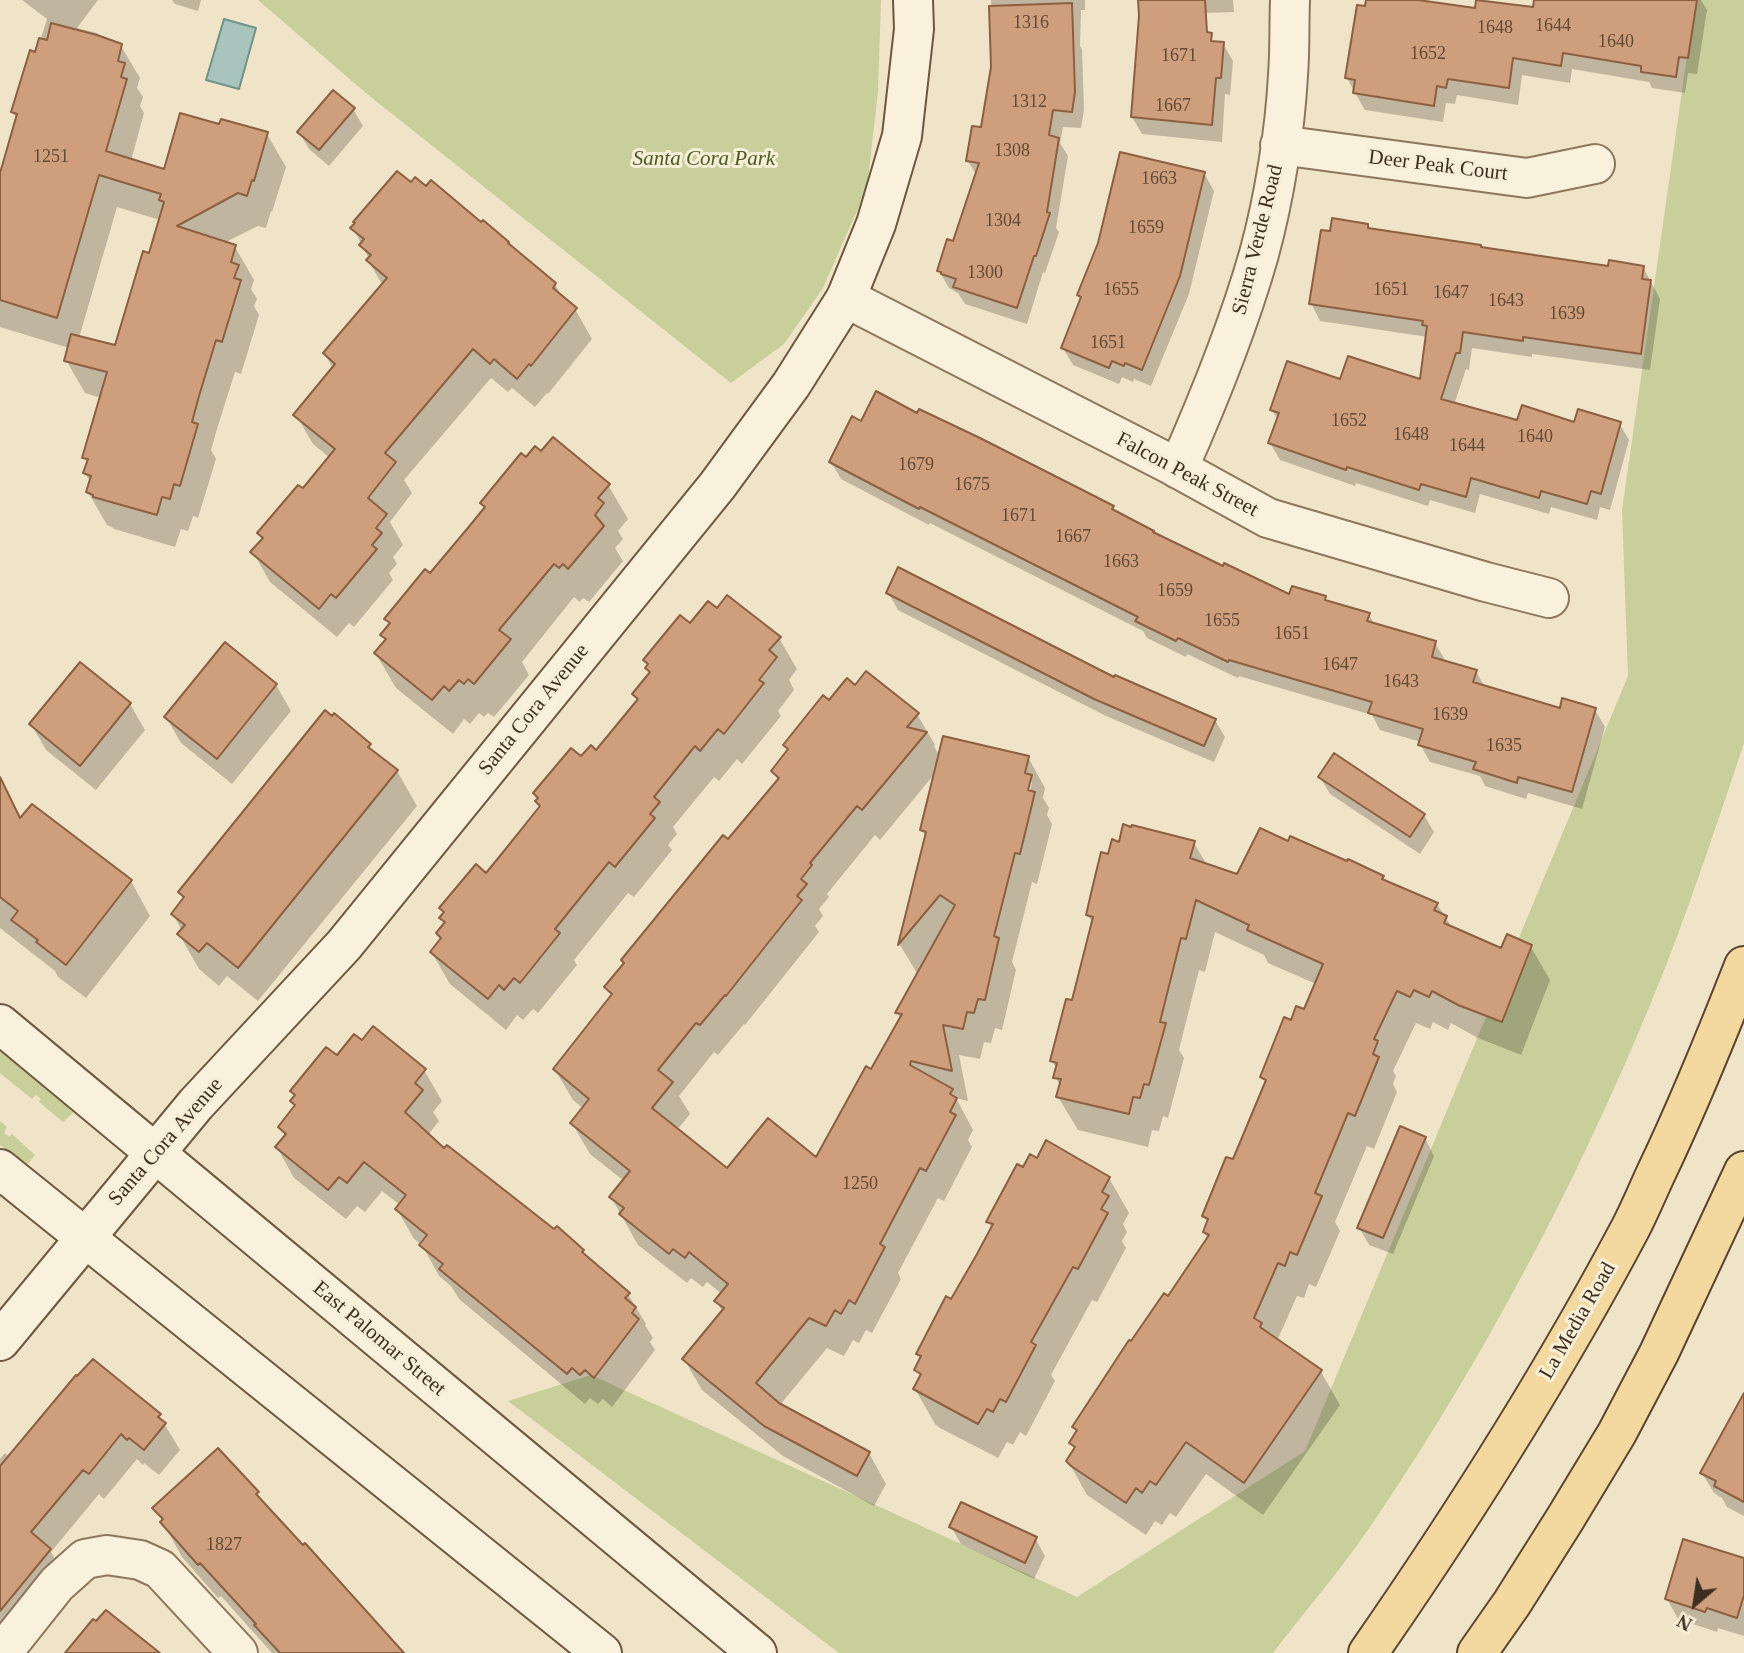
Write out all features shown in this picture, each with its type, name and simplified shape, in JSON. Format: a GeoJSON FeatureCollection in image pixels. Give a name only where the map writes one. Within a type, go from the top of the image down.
{"type":"FeatureCollection","features":[{"type":"Feature","properties":{"kind":"main road","name":"La Media Road"},"geometry":{"type":"LineString","coordinates":[[1368,1653],[1500,1455],[1631,1227],[1682,1118],[1744,966]]}},
{"type":"Feature","properties":{"kind":"main road"},"geometry":{"type":"LineString","coordinates":[[1477,1653],[1512,1603],[1617,1433],[1659,1353],[1744,1171]]}},
{"type":"Feature","properties":{"kind":"street","name":"Santa Cora Avenue"},"geometry":{"type":"LineString","coordinates":[[0,1341],[196,1104],[344,945],[717,486],[791,385],[846,298],[876,224],[902,136],[914,29],[914,0]]}},
{"type":"Feature","properties":{"kind":"street","name":"Sierra Verde Road"},"geometry":{"type":"LineString","coordinates":[[1178,469],[1217,381],[1259,253],[1272,198],[1280,145],[1288,75],[1290,0]]}},
{"type":"Feature","properties":{"kind":"street","name":"Deer Peak Court"},"geometry":{"type":"LineString","coordinates":[[1280,145],[1527,178],[1595,164]]}},
{"type":"Feature","properties":{"kind":"street","name":"Falcon Peak Street"},"geometry":{"type":"LineString","coordinates":[[846,298],[1268,518],[1549,598]]}},
{"type":"Feature","properties":{"kind":"street","name":"East Palomar Street"},"geometry":{"type":"LineString","coordinates":[[0,1024],[757,1653]]}},
{"type":"Feature","properties":{"kind":"street"},"geometry":{"type":"LineString","coordinates":[[0,1169],[602,1653]]}},
{"type":"Feature","properties":{"kind":"street"},"geometry":{"type":"LineString","coordinates":[[2,1653],[57,1584],[85,1559],[107,1555],[140,1560],[160,1569],[238,1653]]}},
{"type":"Feature","properties":{"kind":"green space","name":"Santa Cora Park"},"geometry":{"type":"Polygon","coordinates":[[[258,0],[881,0],[878,92],[867,188],[823,288],[784,344],[731,383],[367,94],[258,0]]]}},
{"type":"Feature","properties":{"kind":"green space"},"geometry":{"type":"Polygon","coordinates":[[[1695,0],[1744,0],[1744,743],[1679,931],[1639,1032],[1572,1179],[1535,1251],[1497,1322],[1414,1460],[1359,1543],[1273,1653],[839,1653],[508,1401],[591,1375],[1077,1597],[1305,1451],[1628,676],[1622,510],[1695,0]]]}},
{"type":"Feature","properties":{"kind":"green space"},"geometry":{"type":"Polygon","coordinates":[[[0,1045],[44,1081],[73,1113],[63,1122],[39,1102],[41,1099],[36,1095],[32,1099],[0,1073],[0,1045]]]}},
{"type":"Feature","properties":{"kind":"green space"},"geometry":{"type":"Polygon","coordinates":[[[0,1121],[7,1127],[4,1133],[9,1137],[12,1134],[35,1155],[28,1164],[0,1145],[0,1121]]]}},
{"type":"Feature","properties":{"kind":"water"},"geometry":{"type":"Polygon","coordinates":[[[224,19],[256,28],[239,89],[206,80],[224,19]]]}},
{"type":"Feature","properties":{"kind":"building"},"geometry":{"type":"Polygon","coordinates":[[[1138,0],[1205,0],[1207,32],[1212,33],[1211,41],[1224,42],[1221,78],[1216,78],[1212,125],[1131,117],[1138,0]]]}},
{"type":"Feature","properties":{"kind":"building"},"geometry":{"type":"Polygon","coordinates":[[[1366,0],[1418,0],[1475,8],[1476,0],[1533,7],[1534,0],[1697,0],[1688,58],[1679,57],[1676,77],[1641,72],[1641,66],[1563,53],[1561,66],[1513,58],[1509,88],[1448,79],[1446,88],[1437,86],[1434,106],[1353,93],[1355,80],[1345,78],[1357,5],[1365,6],[1366,0]]]}},
{"type":"Feature","properties":{"kind":"building"},"geometry":{"type":"Polygon","coordinates":[[[1072,3],[1075,92],[1072,112],[1053,110],[1049,135],[1059,138],[1047,212],[1050,213],[1017,308],[953,287],[956,279],[937,271],[947,239],[953,241],[979,163],[966,161],[972,126],[981,127],[991,67],[989,6],[1072,3]]]}},
{"type":"Feature","properties":{"kind":"building"},"geometry":{"type":"Polygon","coordinates":[[[51,23],[122,44],[118,61],[125,63],[121,77],[127,79],[106,151],[164,169],[180,113],[219,124],[221,119],[268,132],[247,196],[238,193],[177,226],[236,245],[231,262],[239,265],[234,278],[241,280],[222,342],[216,340],[199,396],[192,422],[198,424],[180,486],[174,484],[170,499],[162,497],[157,515],[93,497],[86,492],[91,476],[83,473],[88,459],[82,458],[107,372],[64,361],[71,334],[115,345],[143,251],[149,253],[164,202],[159,200],[161,194],[99,175],[57,318],[0,300],[0,173],[17,114],[11,112],[30,50],[35,52],[39,38],[47,40],[51,23]]]}},
{"type":"Feature","properties":{"kind":"building"},"geometry":{"type":"Polygon","coordinates":[[[333,90],[355,108],[319,150],[297,132],[333,90]]]}},
{"type":"Feature","properties":{"kind":"building"},"geometry":{"type":"Polygon","coordinates":[[[1120,152],[1205,172],[1180,276],[1142,370],[1112,361],[1109,368],[1061,348],[1081,297],[1077,295],[1098,243],[1120,152]]]}},
{"type":"Feature","properties":{"kind":"building"},"geometry":{"type":"Polygon","coordinates":[[[397,171],[411,182],[415,177],[426,186],[431,180],[481,222],[483,220],[556,283],[553,288],[577,308],[531,366],[529,364],[517,379],[494,359],[490,364],[473,349],[385,453],[396,462],[368,498],[387,514],[376,528],[382,533],[372,545],[377,549],[336,598],[331,594],[319,609],[250,552],[263,538],[257,533],[298,485],[303,488],[335,449],[293,415],[335,364],[323,353],[387,278],[366,260],[371,255],[359,245],[364,239],[350,228],[397,171]]]}},
{"type":"Feature","properties":{"kind":"building"},"geometry":{"type":"Polygon","coordinates":[[[1332,218],[1368,224],[1368,228],[1481,247],[1608,266],[1609,260],[1644,266],[1642,279],[1651,280],[1641,354],[1523,337],[1523,341],[1463,332],[1460,353],[1456,353],[1441,399],[1517,420],[1522,405],[1574,422],[1578,409],[1621,422],[1601,494],[1591,491],[1587,504],[1541,491],[1539,498],[1471,478],[1466,497],[1421,484],[1419,490],[1347,467],[1346,470],[1268,443],[1279,413],[1270,410],[1287,361],[1340,379],[1348,356],[1420,379],[1427,326],[1422,325],[1423,321],[1309,304],[1321,230],[1330,231],[1332,218]]]}},
{"type":"Feature","properties":{"kind":"building"},"geometry":{"type":"Polygon","coordinates":[[[876,391],[917,413],[919,409],[980,438],[1114,506],[1112,509],[1153,532],[1223,566],[1224,563],[1289,594],[1292,586],[1326,596],[1325,600],[1370,613],[1367,621],[1436,641],[1432,657],[1477,670],[1473,682],[1560,708],[1562,698],[1596,708],[1572,792],[1518,777],[1517,783],[1473,769],[1476,762],[1418,745],[1423,729],[1368,713],[1372,702],[1229,660],[1228,662],[1178,638],[1176,641],[1135,621],[1138,617],[829,462],[852,416],[861,421],[876,391]]]}},
{"type":"Feature","properties":{"kind":"building"},"geometry":{"type":"Polygon","coordinates":[[[553,437],[610,484],[598,498],[604,503],[595,515],[604,526],[568,569],[563,564],[559,568],[554,564],[499,630],[511,639],[474,684],[468,679],[464,684],[459,680],[449,691],[444,686],[432,700],[374,653],[386,639],[380,635],[390,623],[384,619],[425,569],[430,573],[467,529],[485,507],[480,503],[521,453],[526,457],[535,446],[541,451],[553,437]]]}},
{"type":"Feature","properties":{"kind":"building"},"geometry":{"type":"Polygon","coordinates":[[[898,567],[1114,677],[1115,675],[1216,719],[1204,746],[1094,699],[886,593],[898,567]]]}},
{"type":"Feature","properties":{"kind":"building"},"geometry":{"type":"Polygon","coordinates":[[[727,595],[781,637],[769,650],[777,657],[759,680],[764,683],[724,734],[718,729],[700,751],[695,746],[654,797],[660,802],[650,814],[655,818],[615,867],[609,862],[555,929],[560,933],[520,983],[514,978],[504,990],[499,985],[488,999],[430,952],[441,938],[436,933],[445,922],[439,918],[444,912],[439,908],[476,864],[486,873],[540,806],[533,793],[571,748],[581,756],[591,745],[596,750],[638,699],[632,694],[650,672],[645,668],[648,664],[643,660],[680,615],[690,623],[708,601],[717,608],[727,595]]]}},
{"type":"Feature","properties":{"kind":"building"},"geometry":{"type":"Polygon","coordinates":[[[225,642],[277,684],[217,759],[164,717],[225,642]]]}},
{"type":"Feature","properties":{"kind":"building"},"geometry":{"type":"Polygon","coordinates":[[[80,662],[131,703],[80,766],[29,724],[80,662]]]}},
{"type":"Feature","properties":{"kind":"building"},"geometry":{"type":"Polygon","coordinates":[[[866,671],[919,713],[907,727],[927,732],[862,810],[857,806],[810,863],[812,865],[801,879],[807,884],[797,896],[802,900],[726,996],[700,1025],[696,1023],[658,1070],[673,1082],[652,1108],[727,1168],[768,1118],[816,1157],[866,1066],[871,1069],[902,1014],[895,1013],[955,905],[940,895],[898,945],[926,832],[920,830],[943,736],[1029,756],[1025,773],[1032,775],[1028,790],[1035,792],[1020,854],[1015,853],[994,936],[999,938],[985,1000],[978,999],[974,1013],[967,1012],[963,1029],[943,1025],[952,1071],[911,1061],[910,1065],[953,1089],[950,1094],[957,1098],[950,1112],[956,1115],[926,1171],[920,1168],[880,1244],[885,1247],[855,1304],[849,1300],[841,1314],[835,1310],[826,1326],[809,1318],[756,1383],[779,1403],[870,1452],[857,1476],[764,1426],[682,1359],[724,1308],[714,1301],[728,1284],[689,1252],[685,1258],[673,1249],[669,1254],[619,1214],[624,1208],[609,1197],[630,1171],[570,1123],[589,1099],[553,1069],[612,994],[604,987],[624,963],[621,960],[723,835],[728,839],[779,778],[771,771],[788,749],[783,745],[823,695],[829,700],[847,678],[855,685],[866,671]]]}},
{"type":"Feature","properties":{"kind":"building"},"geometry":{"type":"Polygon","coordinates":[[[325,710],[332,716],[334,713],[371,744],[368,747],[398,770],[238,968],[207,943],[199,952],[177,934],[185,925],[171,914],[184,897],[178,892],[325,710]]]}},
{"type":"Feature","properties":{"kind":"building"},"geometry":{"type":"Polygon","coordinates":[[[1334,753],[1425,814],[1410,837],[1318,777],[1334,753]]]}},
{"type":"Feature","properties":{"kind":"building"},"geometry":{"type":"Polygon","coordinates":[[[0,777],[20,818],[32,804],[132,880],[66,965],[11,920],[18,911],[0,897],[0,777]]]}},
{"type":"Feature","properties":{"kind":"building"},"geometry":{"type":"Polygon","coordinates":[[[1123,824],[1195,841],[1190,858],[1237,874],[1260,828],[1288,841],[1290,836],[1347,861],[1348,859],[1384,876],[1382,879],[1438,903],[1434,910],[1447,916],[1444,923],[1501,948],[1507,934],[1532,945],[1502,1022],[1458,1005],[1432,991],[1429,997],[1414,990],[1410,997],[1397,991],[1374,1039],[1378,1041],[1373,1054],[1379,1057],[1355,1116],[1348,1113],[1315,1193],[1322,1196],[1297,1255],[1290,1252],[1285,1266],[1278,1263],[1254,1318],[1262,1323],[1260,1327],[1322,1370],[1244,1483],[1186,1442],[1156,1485],[1150,1481],[1142,1493],[1136,1488],[1126,1503],[1066,1461],[1075,1447],[1069,1443],[1077,1430],[1072,1427],[1129,1340],[1131,1341],[1164,1293],[1168,1296],[1209,1235],[1203,1232],[1208,1219],[1202,1216],[1226,1157],[1233,1159],[1266,1080],[1260,1077],[1284,1017],[1291,1020],[1296,1006],[1304,1009],[1323,964],[1247,930],[1249,925],[1196,900],[1186,939],[1181,938],[1160,1022],[1166,1023],[1149,1085],[1144,1084],[1140,1098],[1133,1097],[1129,1114],[1056,1097],[1061,1079],[1053,1078],[1057,1063],[1050,1061],[1066,999],[1072,1000],[1093,917],[1086,915],[1101,852],[1108,854],[1112,839],[1119,842],[1123,824]]]}},
{"type":"Feature","properties":{"kind":"building"},"geometry":{"type":"Polygon","coordinates":[[[373,1026],[426,1069],[415,1083],[423,1090],[405,1112],[444,1148],[447,1145],[554,1229],[557,1226],[584,1250],[582,1252],[630,1293],[625,1298],[636,1307],[632,1313],[639,1319],[594,1378],[585,1370],[580,1375],[572,1368],[567,1374],[439,1269],[443,1264],[419,1245],[427,1235],[395,1209],[406,1195],[364,1162],[347,1183],[339,1177],[328,1190],[275,1147],[286,1134],[278,1127],[295,1105],[290,1101],[295,1095],[290,1091],[326,1047],[337,1055],[354,1034],[362,1040],[373,1026]]]}},
{"type":"Feature","properties":{"kind":"building"},"geometry":{"type":"Polygon","coordinates":[[[1400,1126],[1426,1137],[1383,1238],[1357,1228],[1400,1126]]]}},
{"type":"Feature","properties":{"kind":"building"},"geometry":{"type":"Polygon","coordinates":[[[1046,1140],[1110,1177],[1102,1192],[1109,1196],[1101,1209],[1108,1213],[1078,1269],[1073,1267],[1031,1342],[1036,1345],[1006,1402],[1000,1399],[993,1412],[987,1409],[978,1424],[913,1389],[921,1374],[914,1370],[921,1356],[916,1354],[946,1296],[951,1299],[993,1224],[986,1222],[1017,1164],[1023,1167],[1030,1154],[1037,1158],[1046,1140]]]}},
{"type":"Feature","properties":{"kind":"building"},"geometry":{"type":"Polygon","coordinates":[[[93,1359],[161,1414],[158,1417],[166,1423],[144,1450],[121,1434],[89,1474],[83,1470],[31,1532],[51,1549],[0,1611],[0,1466],[76,1375],[93,1359]]]}},
{"type":"Feature","properties":{"kind":"building"},"geometry":{"type":"Polygon","coordinates":[[[1744,1393],[1744,1502],[1714,1486],[1716,1481],[1700,1473],[1744,1393]]]}},
{"type":"Feature","properties":{"kind":"building"},"geometry":{"type":"Polygon","coordinates":[[[218,1448],[259,1492],[256,1494],[303,1545],[305,1543],[404,1653],[280,1653],[200,1563],[198,1565],[160,1522],[163,1519],[152,1508],[218,1448]]]}},
{"type":"Feature","properties":{"kind":"building"},"geometry":{"type":"Polygon","coordinates":[[[961,1502],[1037,1537],[1025,1563],[949,1527],[961,1502]]]}},
{"type":"Feature","properties":{"kind":"building"},"geometry":{"type":"Polygon","coordinates":[[[1683,1539],[1744,1558],[1744,1595],[1737,1618],[1707,1608],[1705,1612],[1665,1599],[1683,1539]]]}},
{"type":"Feature","properties":{"kind":"building"},"geometry":{"type":"Polygon","coordinates":[[[106,1610],[160,1653],[65,1653],[93,1619],[96,1621],[106,1610]]]}}]}
